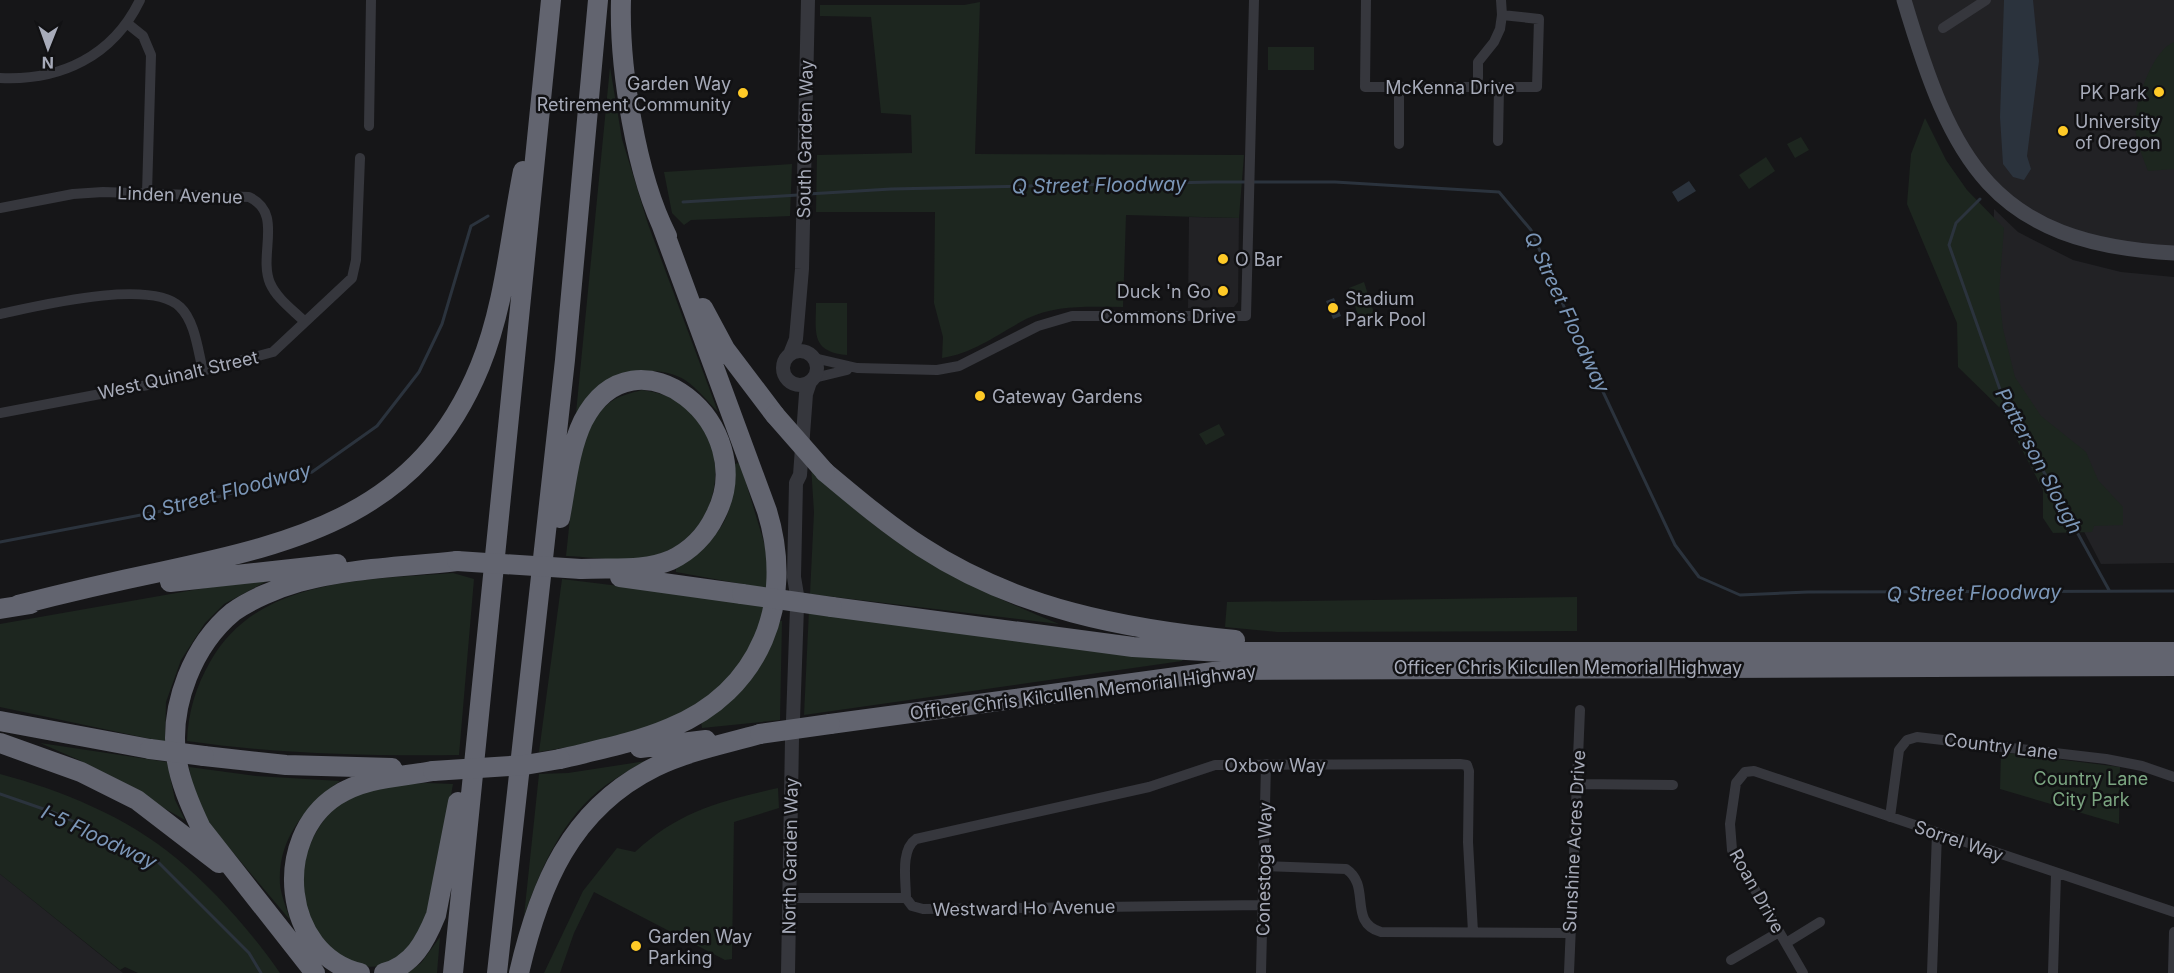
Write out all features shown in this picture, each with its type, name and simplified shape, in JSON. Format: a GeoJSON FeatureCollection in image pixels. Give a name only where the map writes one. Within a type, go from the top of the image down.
{"type":"FeatureCollection","features":[{"type":"Feature","properties":{"kind":"highway"},"geometry":{"type":"LineString","coordinates":[[453,973],[552,0]]}},
{"type":"Feature","properties":{"kind":"highway"},"geometry":{"type":"LineString","coordinates":[[497,973],[538,618],[598,0]]}},
{"type":"Feature","properties":{"kind":"highway"},"geometry":{"type":"LineString","coordinates":[[560,759],[663,731],[685,721],[717,701],[752,663],[771,622],[776,600],[777,552],[767,510],[662,226],[634,131],[623,60],[621,0]]}},
{"type":"Feature","properties":{"kind":"highway"},"geometry":{"type":"LineString","coordinates":[[9,607],[257,550],[311,533],[371,502],[423,456],[448,425],[470,388],[490,337],[544,75]]}},
{"type":"Feature","properties":{"kind":"highway"},"geometry":{"type":"LineString","coordinates":[[662,226],[725,349],[774,415],[825,471],[923,548],[1013,594],[1049,607],[1123,627],[1350,652]]}},
{"type":"Feature","properties":{"kind":"highway"},"geometry":{"type":"LineString","coordinates":[[538,618],[577,438],[584,420],[596,404],[623,383],[640,380],[673,387],[701,408],[719,437],[726,466],[721,506],[705,533],[693,546],[670,560],[633,568],[581,570]]}},
{"type":"Feature","properties":{"kind":"highway"},"geometry":{"type":"LineString","coordinates":[[315,973],[201,828],[189,803],[178,767],[175,728],[181,695],[189,673],[204,647],[234,612],[264,595],[299,582],[342,573],[457,561]]}},
{"type":"Feature","properties":{"kind":"highway","name":"Officer Chris Kilcullen Memorial Highway"},"geometry":{"type":"LineString","coordinates":[[9,607],[254,571],[336,564],[457,561],[581,570],[832,607],[1133,647],[1222,652],[2174,651]]}},
{"type":"Feature","properties":{"kind":"highway","name":"Officer Chris Kilcullen Memorial Highway"},"geometry":{"type":"LineString","coordinates":[[0,721],[150,749],[204,756],[315,767],[434,771],[525,765],[1228,670],[2174,666]]}},
{"type":"Feature","properties":{"kind":"highway"},"geometry":{"type":"LineString","coordinates":[[384,973],[398,969],[421,948],[436,915],[481,684]]}},
{"type":"Feature","properties":{"kind":"highway"},"geometry":{"type":"LineString","coordinates":[[519,973],[527,939],[547,880],[560,855],[590,815],[631,781],[656,767],[694,752],[760,734]]}},
{"type":"Feature","properties":{"kind":"highway"},"geometry":{"type":"LineString","coordinates":[[0,743],[81,772],[137,800],[243,881]]}},
{"type":"Feature","properties":{"kind":"highway"},"geometry":{"type":"LineString","coordinates":[[360,973],[328,957],[305,927],[293,892],[295,861],[299,847],[314,817],[335,796],[376,779],[434,771]]}},
{"type":"Feature","properties":{"kind":"main road"},"geometry":{"type":"LineString","coordinates":[[1904,0],[1938,104],[1966,157],[1988,185],[2014,207],[2073,237],[2111,248],[2174,253]]}},
{"type":"Feature","properties":{"kind":"street"},"geometry":{"type":"LineString","coordinates":[[0,78],[44,75],[70,67],[91,57],[129,24],[140,0]]}},
{"type":"Feature","properties":{"kind":"street"},"geometry":{"type":"LineString","coordinates":[[369,126],[371,0]]}},
{"type":"Feature","properties":{"kind":"street","name":"South Garden Way"},"geometry":{"type":"LineString","coordinates":[[790,381],[783,367],[796,339],[802,277],[808,0]]}},
{"type":"Feature","properties":{"kind":"street","name":"Commons Drive"},"geometry":{"type":"LineString","coordinates":[[812,380],[856,369],[937,370],[959,366],[1038,326],[1072,316],[1246,316],[1254,0]]}},
{"type":"Feature","properties":{"kind":"street","name":"McKenna Drive"},"geometry":{"type":"LineString","coordinates":[[1366,0],[1365,87],[1537,87],[1539,19],[1502,15]]}},
{"type":"Feature","properties":{"kind":"street"},"geometry":{"type":"LineString","coordinates":[[1478,78],[1478,62],[1494,42],[1502,15],[1502,0]]}},
{"type":"Feature","properties":{"kind":"street"},"geometry":{"type":"LineString","coordinates":[[1943,28],[1986,0]]}},
{"type":"Feature","properties":{"kind":"street"},"geometry":{"type":"LineString","coordinates":[[129,24],[143,36],[151,54],[147,193]]}},
{"type":"Feature","properties":{"kind":"street"},"geometry":{"type":"LineString","coordinates":[[1399,87],[1400,144]]}},
{"type":"Feature","properties":{"kind":"street"},"geometry":{"type":"LineString","coordinates":[[1498,141],[1499,87]]}},
{"type":"Feature","properties":{"kind":"street","name":"West Quinalt Street"},"geometry":{"type":"LineString","coordinates":[[0,413],[153,384],[273,352],[352,278],[355,271],[360,158]]}},
{"type":"Feature","properties":{"kind":"street","name":"Linden Avenue"},"geometry":{"type":"LineString","coordinates":[[0,208],[73,194],[147,193],[249,197],[260,202],[266,211],[268,222],[267,268],[270,281],[276,294],[305,322]]}},
{"type":"Feature","properties":{"kind":"street","name":"South Garden Way"},"geometry":{"type":"LineString","coordinates":[[800,475],[804,483],[802,567],[797,595],[794,577],[796,483],[800,475],[806,394],[817,368],[805,339],[802,277]]}},
{"type":"Feature","properties":{"kind":"street"},"geometry":{"type":"LineString","coordinates":[[0,314],[106,295],[149,295],[168,298],[186,313],[203,371]]}},
{"type":"Feature","properties":{"kind":"street"},"geometry":{"type":"LineString","coordinates":[[790,354],[801,351],[812,356]]}},
{"type":"Feature","properties":{"kind":"street","name":"Commons Drive"},"geometry":{"type":"LineString","coordinates":[[812,356],[856,369]]}},
{"type":"Feature","properties":{"kind":"street"},"geometry":{"type":"LineString","coordinates":[[790,381],[800,385],[812,380]]}},
{"type":"Feature","properties":{"kind":"street"},"geometry":{"type":"LineString","coordinates":[[790,381],[796,396],[801,453]]}},
{"type":"Feature","properties":{"kind":"street"},"geometry":{"type":"LineString","coordinates":[[793,720],[797,607]]}},
{"type":"Feature","properties":{"kind":"street","name":"Sunshine Acres Drive"},"geometry":{"type":"LineString","coordinates":[[1569,973],[1580,710]]}},
{"type":"Feature","properties":{"kind":"street","name":"Country Lane"},"geometry":{"type":"LineString","coordinates":[[1890,817],[1899,750],[1907,740],[1917,737],[2106,759],[2142,766],[2174,777]]}},
{"type":"Feature","properties":{"kind":"street","name":"North Garden Way"},"geometry":{"type":"LineString","coordinates":[[788,973],[792,739]]}},
{"type":"Feature","properties":{"kind":"street","name":"Oxbow Way"},"geometry":{"type":"LineString","coordinates":[[906,898],[906,853],[912,841],[921,837],[1149,787],[1215,765],[1467,765],[1473,932]]}},
{"type":"Feature","properties":{"kind":"street","name":"Conestoga Way"},"geometry":{"type":"LineString","coordinates":[[1261,973],[1266,765]]}},
{"type":"Feature","properties":{"kind":"street","name":"Sorrel Way"},"geometry":{"type":"LineString","coordinates":[[1745,772],[1754,771],[2174,912]]}},
{"type":"Feature","properties":{"kind":"street","name":"Roan Drive"},"geometry":{"type":"LineString","coordinates":[[1745,772],[1736,783],[1730,824],[1731,845],[1734,855],[1803,973]]}},
{"type":"Feature","properties":{"kind":"street"},"geometry":{"type":"LineString","coordinates":[[1577,784],[1673,785]]}},
{"type":"Feature","properties":{"kind":"street"},"geometry":{"type":"LineString","coordinates":[[1932,973],[1937,833]]}},
{"type":"Feature","properties":{"kind":"street"},"geometry":{"type":"LineString","coordinates":[[1264,866],[1346,869],[1359,884],[1362,919],[1367,926],[1376,930],[1570,933]]}},
{"type":"Feature","properties":{"kind":"street"},"geometry":{"type":"LineString","coordinates":[[2053,973],[2056,873]]}},
{"type":"Feature","properties":{"kind":"street","name":"Westward Ho Avenue"},"geometry":{"type":"LineString","coordinates":[[790,898],[906,898],[912,906],[923,909],[1263,905]]}},
{"type":"Feature","properties":{"kind":"street"},"geometry":{"type":"LineString","coordinates":[[1786,943],[1820,922]]}},
{"type":"Feature","properties":{"kind":"street"},"geometry":{"type":"LineString","coordinates":[[1731,960],[1779,932]]}},
{"type":"Feature","properties":{"kind":"street"},"geometry":{"type":"LineString","coordinates":[[2173,973],[2174,932]]}},
{"type":"Feature","properties":{"kind":"shaded area","name":"University of Oregon"},"geometry":{"type":"Polygon","coordinates":[[[1904,0],[2174,0],[2174,253],[2046,225],[1966,157],[1904,0]]]}},
{"type":"Feature","properties":{"kind":"shaded area"},"geometry":{"type":"Polygon","coordinates":[[[2004,0],[2033,0],[2039,61],[2027,156],[2031,169],[2024,180],[2013,177],[2003,164],[2000,117],[2004,0]]]}},
{"type":"Feature","properties":{"kind":"shaded area"},"geometry":{"type":"Polygon","coordinates":[[[1689,181],[1696,191],[1678,202],[1672,192],[1689,181]]]}},
{"type":"Feature","properties":{"kind":"shaded area"},"geometry":{"type":"Polygon","coordinates":[[[1994,209],[2018,232],[2073,260],[2121,272],[2174,277],[2174,563],[2101,564],[1991,354],[1994,209]]]}},
{"type":"Feature","properties":{"kind":"shaded area"},"geometry":{"type":"Polygon","coordinates":[[[1189,217],[1239,218],[1238,302],[1234,307],[1188,308],[1189,217]]]}},
{"type":"Feature","properties":{"kind":"shaded area","name":"Stadium Park Pool"},"geometry":{"type":"Polygon","coordinates":[[[1334,298],[1341,316],[1333,319],[1326,301],[1334,298]]]}},
{"type":"Feature","properties":{"kind":"shaded area"},"geometry":{"type":"Polygon","coordinates":[[[0,874],[123,973],[0,973],[0,874]]]}},
{"type":"Feature","properties":{"kind":"green space"},"geometry":{"type":"Polygon","coordinates":[[[980,2],[975,154],[1244,155],[1239,218],[1126,215],[1123,307],[1074,307],[1038,314],[965,352],[942,358],[943,337],[934,303],[935,212],[816,212],[817,155],[912,153],[911,115],[881,113],[871,17],[820,16],[820,5],[964,5],[980,2]]]}},
{"type":"Feature","properties":{"kind":"green space","name":"PK Park"},"geometry":{"type":"Polygon","coordinates":[[[2174,42],[2174,169],[2148,171],[2136,135],[2138,101],[2152,65],[2166,47],[2174,42]]]}},
{"type":"Feature","properties":{"kind":"green space"},"geometry":{"type":"Polygon","coordinates":[[[1268,47],[1314,47],[1314,70],[1268,70],[1268,47]]]}},
{"type":"Feature","properties":{"kind":"green space"},"geometry":{"type":"Polygon","coordinates":[[[610,67],[622,139],[648,224],[718,412],[685,380],[659,371],[640,371],[630,372],[608,381],[576,413],[610,67]]]}},
{"type":"Feature","properties":{"kind":"green space"},"geometry":{"type":"Polygon","coordinates":[[[1925,118],[1946,160],[1967,190],[2004,228],[1999,292],[2003,329],[2015,377],[2041,416],[2086,452],[2098,480],[2123,507],[2123,525],[2094,526],[2092,532],[2053,533],[2043,518],[2043,490],[2001,409],[1958,367],[1957,323],[1907,204],[1911,154],[1925,118]]]}},
{"type":"Feature","properties":{"kind":"green space"},"geometry":{"type":"Polygon","coordinates":[[[1801,137],[1809,150],[1795,158],[1787,144],[1801,137]]]}},
{"type":"Feature","properties":{"kind":"green space"},"geometry":{"type":"Polygon","coordinates":[[[1766,157],[1775,171],[1749,189],[1739,175],[1766,157]]]}},
{"type":"Feature","properties":{"kind":"green space"},"geometry":{"type":"Polygon","coordinates":[[[792,164],[790,216],[691,220],[684,225],[672,213],[664,172],[792,164]]]}},
{"type":"Feature","properties":{"kind":"green space"},"geometry":{"type":"Polygon","coordinates":[[[1364,282],[1374,313],[1359,318],[1349,288],[1364,282]]]}},
{"type":"Feature","properties":{"kind":"green space"},"geometry":{"type":"Polygon","coordinates":[[[816,303],[847,303],[847,355],[827,350],[821,345],[816,331],[816,303]]]}},
{"type":"Feature","properties":{"kind":"green space"},"geometry":{"type":"Polygon","coordinates":[[[642,390],[674,400],[697,419],[711,444],[715,472],[711,501],[697,527],[675,547],[644,558],[634,559],[566,556],[576,475],[588,433],[608,404],[620,397],[642,390]]]}},
{"type":"Feature","properties":{"kind":"green space"},"geometry":{"type":"Polygon","coordinates":[[[1219,424],[1225,435],[1206,445],[1199,434],[1219,424]]]}},
{"type":"Feature","properties":{"kind":"green space"},"geometry":{"type":"Polygon","coordinates":[[[740,463],[769,559],[769,589],[676,572],[676,567],[704,547],[722,525],[731,499],[732,464],[740,463]]]}},
{"type":"Feature","properties":{"kind":"green space"},"geometry":{"type":"Polygon","coordinates":[[[811,466],[866,518],[925,560],[990,594],[1059,624],[810,594],[814,512],[811,466]]]}},
{"type":"Feature","properties":{"kind":"green space"},"geometry":{"type":"Polygon","coordinates":[[[453,573],[474,579],[459,755],[322,753],[255,749],[187,741],[191,710],[205,671],[230,634],[256,613],[285,598],[317,588],[385,578],[453,573]]]}},
{"type":"Feature","properties":{"kind":"green space"},"geometry":{"type":"Polygon","coordinates":[[[562,579],[767,604],[744,659],[726,681],[704,699],[679,714],[624,734],[595,742],[539,752],[562,579]]]}},
{"type":"Feature","properties":{"kind":"green space"},"geometry":{"type":"Polygon","coordinates":[[[269,580],[224,604],[205,623],[181,660],[166,702],[165,742],[0,707],[0,624],[205,588],[269,580]]]}},
{"type":"Feature","properties":{"kind":"green space"},"geometry":{"type":"Polygon","coordinates":[[[1577,597],[1577,631],[1277,632],[1225,627],[1227,602],[1577,597]]]}},
{"type":"Feature","properties":{"kind":"green space"},"geometry":{"type":"Polygon","coordinates":[[[809,610],[1184,658],[1182,661],[804,715],[809,610]]]}},
{"type":"Feature","properties":{"kind":"green space"},"geometry":{"type":"Polygon","coordinates":[[[777,621],[782,621],[780,720],[702,728],[701,721],[730,700],[750,679],[765,654],[777,621]]]}},
{"type":"Feature","properties":{"kind":"green space"},"geometry":{"type":"Polygon","coordinates":[[[40,743],[167,762],[175,800],[185,820],[79,760],[40,743]]]}},
{"type":"Feature","properties":{"kind":"green space","name":"Country Lane City Park"},"geometry":{"type":"Polygon","coordinates":[[[2001,752],[2120,767],[2119,824],[2000,789],[2001,752]]]}},
{"type":"Feature","properties":{"kind":"green space"},"geometry":{"type":"Polygon","coordinates":[[[646,761],[606,785],[577,812],[546,861],[524,916],[539,774],[568,773],[646,761]]]}},
{"type":"Feature","properties":{"kind":"green space"},"geometry":{"type":"Polygon","coordinates":[[[189,767],[256,776],[340,781],[305,813],[296,825],[283,852],[280,884],[290,920],[210,825],[196,801],[189,767]]]}},
{"type":"Feature","properties":{"kind":"green space"},"geometry":{"type":"Polygon","coordinates":[[[0,774],[70,797],[115,818],[157,843],[218,897],[245,927],[280,973],[138,973],[125,967],[120,970],[0,874],[0,774]]]}},
{"type":"Feature","properties":{"kind":"green space"},"geometry":{"type":"Polygon","coordinates":[[[453,784],[439,874],[426,919],[418,939],[404,956],[378,966],[356,964],[322,942],[312,928],[304,897],[303,879],[305,861],[311,843],[319,827],[330,813],[344,801],[360,792],[384,786],[453,784]]]}},
{"type":"Feature","properties":{"kind":"green space"},"geometry":{"type":"Polygon","coordinates":[[[778,788],[779,808],[734,822],[732,959],[725,960],[594,892],[574,933],[560,973],[544,973],[583,891],[617,848],[635,852],[651,838],[684,817],[719,803],[778,788]]]}},
{"type":"Feature","properties":{"kind":"green space"},"geometry":{"type":"Polygon","coordinates":[[[440,937],[437,973],[407,973],[421,963],[440,937]]]}},
{"type":"Feature","properties":{"kind":"waterway","name":"Q Street Floodway"},"geometry":{"type":"LineString","coordinates":[[808,194],[891,189],[1214,182],[1335,182],[1499,192],[1531,230],[1574,330],[1675,545],[1699,577],[1740,595],[1808,592],[2174,591]]}},
{"type":"Feature","properties":{"kind":"waterway","name":"Q Street Floodway"},"geometry":{"type":"LineString","coordinates":[[683,202],[798,195]]}},
{"type":"Feature","properties":{"kind":"waterway","name":"Patterson Slough"},"geometry":{"type":"LineString","coordinates":[[1980,199],[1956,223],[1949,245],[2003,398],[2109,590]]}},
{"type":"Feature","properties":{"kind":"waterway","name":"Q Street Floodway"},"geometry":{"type":"LineString","coordinates":[[0,542],[172,509],[312,472],[377,426],[419,372],[442,324],[471,226],[488,216]]}},
{"type":"Feature","properties":{"kind":"waterway","name":"I-5 Floodway"},"geometry":{"type":"LineString","coordinates":[[0,794],[55,813],[155,859],[249,953],[261,973]]}},
{"type":"Feature","properties":{"kind":"place","name":"PK Park"},"geometry":{"type":"Point","coordinates":[2159,92]}},
{"type":"Feature","properties":{"kind":"place","name":"Garden Way Retirement Community"},"geometry":{"type":"Point","coordinates":[743,93]}},
{"type":"Feature","properties":{"kind":"place","name":"University of Oregon"},"geometry":{"type":"Point","coordinates":[2063,131]}},
{"type":"Feature","properties":{"kind":"place","name":"O Bar"},"geometry":{"type":"Point","coordinates":[1223,259]}},
{"type":"Feature","properties":{"kind":"place","name":"Duck 'n Go"},"geometry":{"type":"Point","coordinates":[1223,291]}},
{"type":"Feature","properties":{"kind":"place","name":"Stadium Park Pool"},"geometry":{"type":"Point","coordinates":[1333,308]}},
{"type":"Feature","properties":{"kind":"place","name":"Gateway Gardens"},"geometry":{"type":"Point","coordinates":[980,396]}},
{"type":"Feature","properties":{"kind":"place","name":"Garden Way Parking"},"geometry":{"type":"Point","coordinates":[636,946]}}]}
